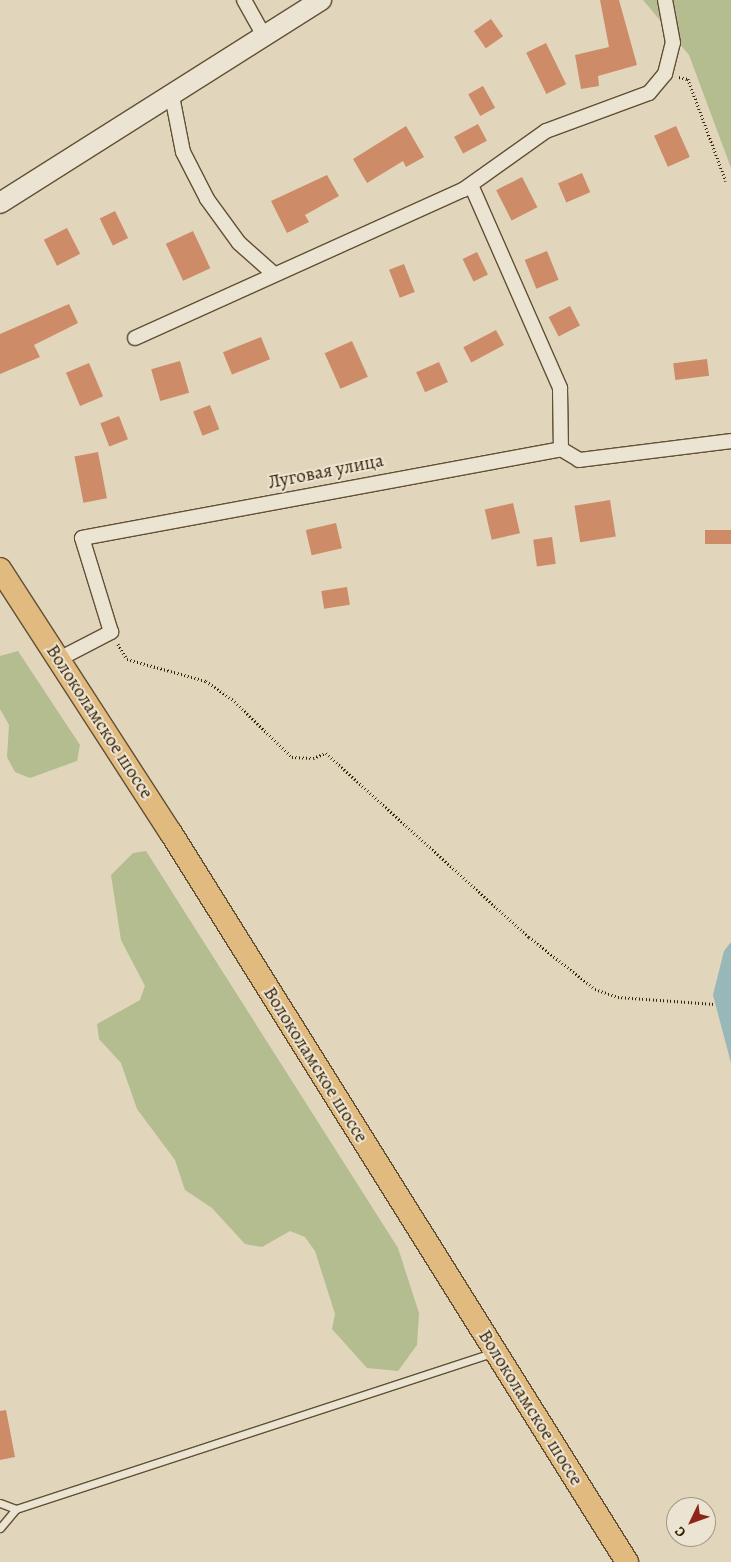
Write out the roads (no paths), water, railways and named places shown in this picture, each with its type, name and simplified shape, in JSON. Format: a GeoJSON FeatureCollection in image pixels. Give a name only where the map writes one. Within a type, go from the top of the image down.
{"type":"FeatureCollection","features":[{"type":"Feature","properties":{"kind":"main road"},"geometry":{"type":"LineString","coordinates":[[0,203],[321,0]]}},
{"type":"Feature","properties":{"kind":"main road","name":"Волоколамское шоссе"},"geometry":{"type":"LineString","coordinates":[[0,570],[59,659],[627,1562]]}},
{"type":"Feature","properties":{"kind":"street"},"geometry":{"type":"LineString","coordinates":[[244,0],[264,36]]}},
{"type":"Feature","properties":{"kind":"street"},"geometry":{"type":"LineString","coordinates":[[136,338],[471,185],[546,131],[649,93],[665,74],[673,42],[665,0]]}},
{"type":"Feature","properties":{"kind":"street"},"geometry":{"type":"LineString","coordinates":[[172,96],[182,152],[207,199],[239,243],[274,274]]}},
{"type":"Feature","properties":{"kind":"street"},"geometry":{"type":"LineString","coordinates":[[471,185],[560,388],[560,449],[579,460],[731,441]]}},
{"type":"Feature","properties":{"kind":"street","name":"Луговая улица"},"geometry":{"type":"LineString","coordinates":[[59,659],[111,632],[82,538],[560,449]]}},
{"type":"Feature","properties":{"kind":"lane"},"geometry":{"type":"LineString","coordinates":[[0,1528],[16,1509],[495,1352]]}},
{"type":"Feature","properties":{"kind":"lane"},"geometry":{"type":"LineString","coordinates":[[0,1504],[16,1509]]}},
{"type":"Feature","properties":{"kind":"water"},"geometry":{"type":"Polygon","coordinates":[[[731,942],[731,1063],[713,995],[724,951],[731,942]]]}}]}
